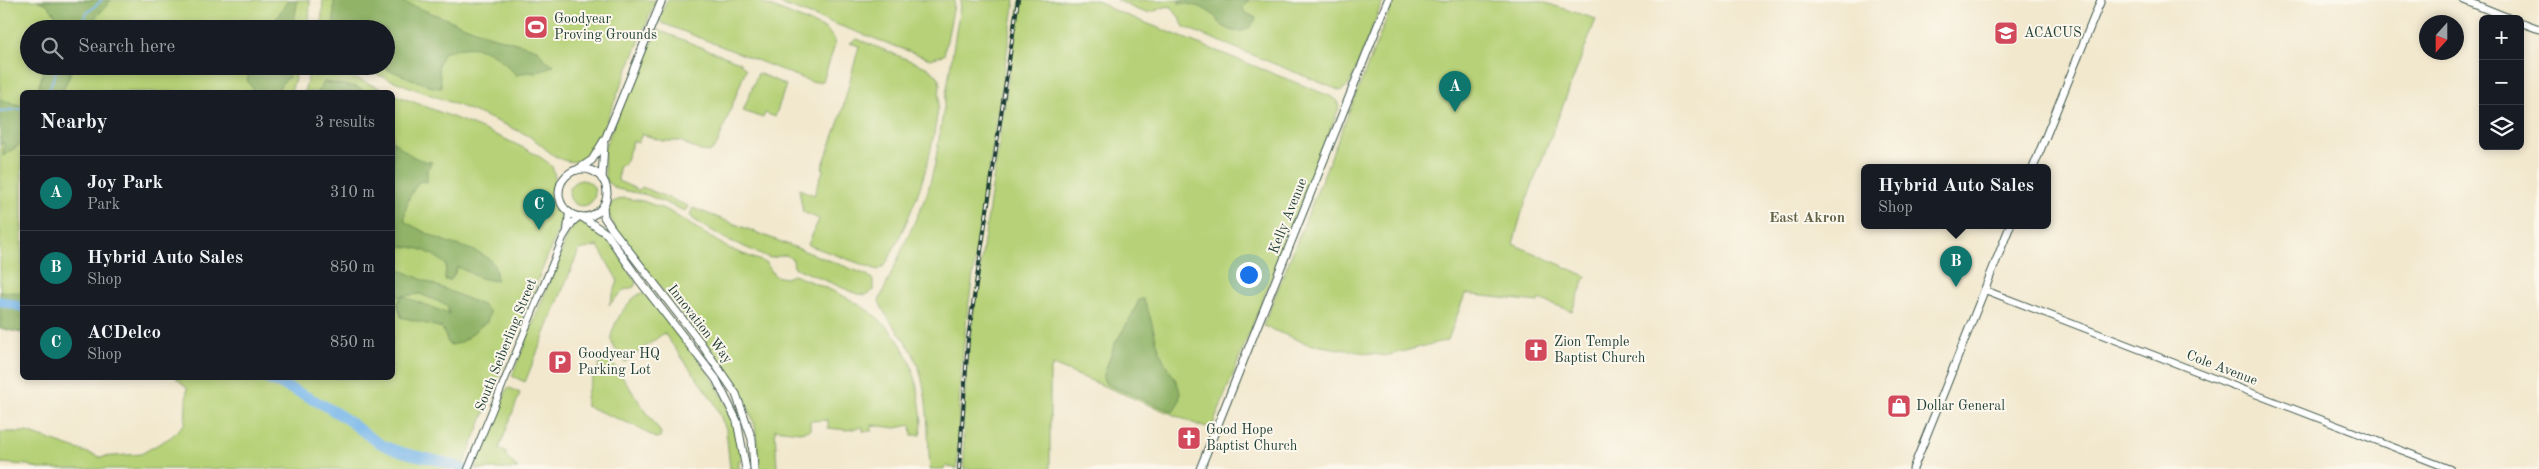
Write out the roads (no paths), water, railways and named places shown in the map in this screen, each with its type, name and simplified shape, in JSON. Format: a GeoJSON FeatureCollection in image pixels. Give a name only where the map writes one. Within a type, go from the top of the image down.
{"type":"FeatureCollection","features":[{"type":"Feature","properties":{"kind":"main road"},"geometry":{"type":"LineString","coordinates":[[606,136],[602,158],[602,179],[606,190],[603,206],[594,214],[581,216],[569,212],[561,202],[560,189],[565,177],[592,160],[606,136],[662,0]]}},
{"type":"Feature","properties":{"kind":"main road","name":"Kelly Avenue"},"geometry":{"type":"LineString","coordinates":[[1200,469],[1388,0]]}},
{"type":"Feature","properties":{"kind":"main road"},"geometry":{"type":"LineString","coordinates":[[2035,164],[2101,0]]}},
{"type":"Feature","properties":{"kind":"main road"},"geometry":{"type":"LineString","coordinates":[[2464,0],[2501,15]]}},
{"type":"Feature","properties":{"kind":"main road"},"geometry":{"type":"LineString","coordinates":[[2524,23],[2539,29]]}},
{"type":"Feature","properties":{"kind":"main road"},"geometry":{"type":"LineString","coordinates":[[577,170],[590,171],[602,179]]}},
{"type":"Feature","properties":{"kind":"main road","name":"Innovation Way"},"geometry":{"type":"LineString","coordinates":[[603,206],[604,217],[612,229],[705,349],[736,394],[752,439],[754,469]]}},
{"type":"Feature","properties":{"kind":"main road","name":"Innovation Way"},"geometry":{"type":"LineString","coordinates":[[581,216],[607,234],[639,280],[716,379],[737,421],[746,469]]}},
{"type":"Feature","properties":{"kind":"main road"},"geometry":{"type":"LineString","coordinates":[[1913,469],[2009,229]]}},
{"type":"Feature","properties":{"kind":"street","name":"South Seiberling Street"},"geometry":{"type":"LineString","coordinates":[[468,469],[567,230],[569,212]]}},
{"type":"Feature","properties":{"kind":"street","name":"South Seiberling Street"},"geometry":{"type":"LineString","coordinates":[[567,230],[581,216]]}},
{"type":"Feature","properties":{"kind":"street","name":"Cole Avenue"},"geometry":{"type":"LineString","coordinates":[[1984,290],[2450,469]]}},
{"type":"Feature","properties":{"kind":"waterway"},"geometry":{"type":"LineString","coordinates":[[82,20],[87,13],[102,0]]}},
{"type":"Feature","properties":{"kind":"waterway"},"geometry":{"type":"LineString","coordinates":[[49,90],[55,75]]}},
{"type":"Feature","properties":{"kind":"waterway"},"geometry":{"type":"LineString","coordinates":[[0,111],[20,109]]}},
{"type":"Feature","properties":{"kind":"waterway"},"geometry":{"type":"LineString","coordinates":[[0,301],[20,306]]}},
{"type":"Feature","properties":{"kind":"waterway"},"geometry":{"type":"LineString","coordinates":[[269,380],[324,406],[383,445],[403,453],[444,462],[464,469]]}},
{"type":"Feature","properties":{"kind":"railway"},"geometry":{"type":"LineString","coordinates":[[959,469],[968,339],[1018,0]]}},
{"type":"Feature","properties":{"kind":"place","name":"Goodyear Proving Grounds"},"geometry":{"type":"Point","coordinates":[536,27]}},
{"type":"Feature","properties":{"kind":"place","name":"ACACUS"},"geometry":{"type":"Point","coordinates":[2006,33]}},
{"type":"Feature","properties":{"kind":"place","name":"Joy Park"},"geometry":{"type":"Point","coordinates":[1455,112]}},
{"type":"Feature","properties":{"kind":"place","name":"ACDelco"},"geometry":{"type":"Point","coordinates":[539,230]}},
{"type":"Feature","properties":{"kind":"place","name":"Hybrid Auto Sales"},"geometry":{"type":"Point","coordinates":[1956,287]}},
{"type":"Feature","properties":{"kind":"place","name":"Zion Temple Baptist Church"},"geometry":{"type":"Point","coordinates":[1536,350]}},
{"type":"Feature","properties":{"kind":"place","name":"Goodyear HQ Parking Lot"},"geometry":{"type":"Point","coordinates":[560,362]}},
{"type":"Feature","properties":{"kind":"place","name":"Dollar General"},"geometry":{"type":"Point","coordinates":[1899,406]}},
{"type":"Feature","properties":{"kind":"place","name":"Good Hope Baptist Church"},"geometry":{"type":"Point","coordinates":[1189,438]}},
{"type":"Feature","properties":{"kind":"district","name":"East Akron"},"geometry":{"type":"Point","coordinates":[1807,218]}}]}
